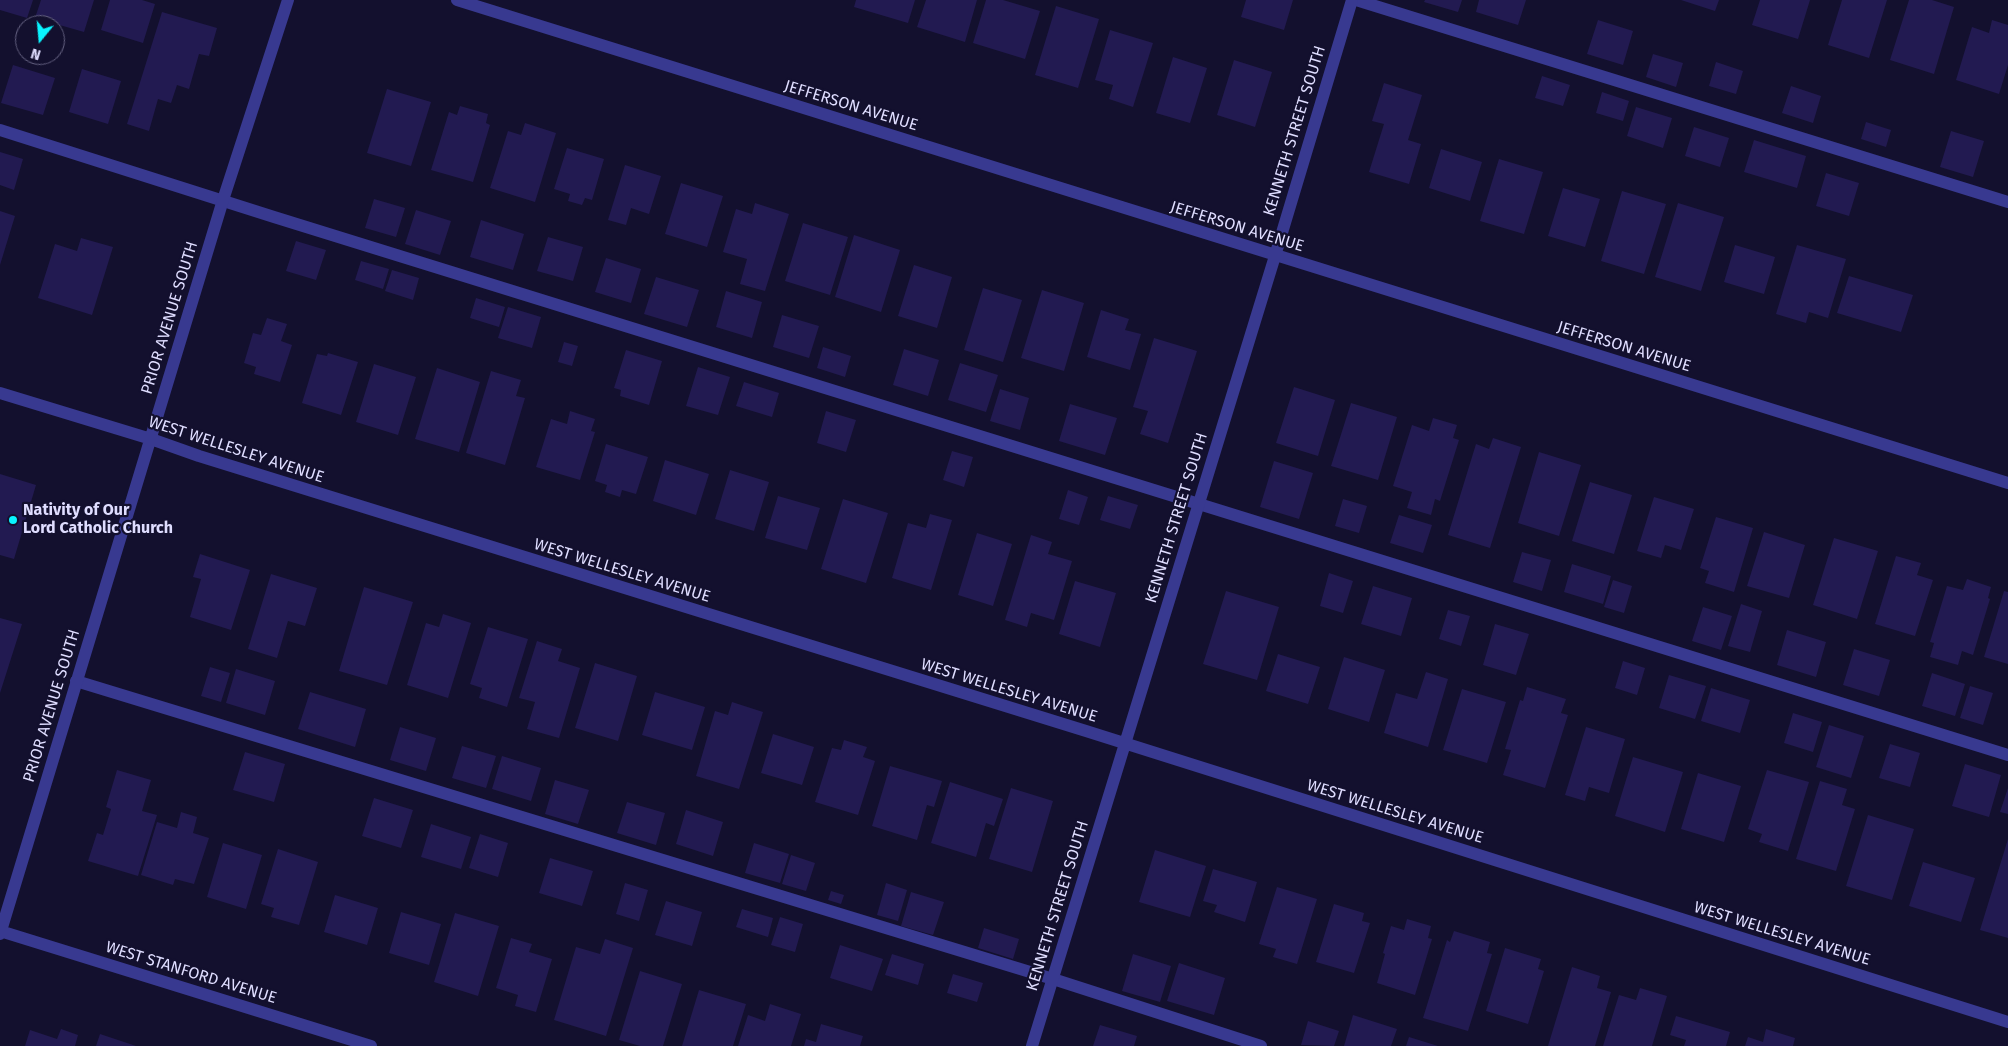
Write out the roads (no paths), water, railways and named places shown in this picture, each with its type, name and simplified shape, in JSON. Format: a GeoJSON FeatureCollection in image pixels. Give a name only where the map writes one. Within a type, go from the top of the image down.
{"type":"FeatureCollection","features":[{"type":"Feature","properties":{"kind":"street","name":"PRIOR AVENUE SOUTH"},"geometry":{"type":"LineString","coordinates":[[0,932],[223,200],[288,0]]}},
{"type":"Feature","properties":{"kind":"street","name":"JEFFERSON AVENUE"},"geometry":{"type":"LineString","coordinates":[[457,0],[2008,483]]}},
{"type":"Feature","properties":{"kind":"street","name":"KENNETH STREET SOUTH"},"geometry":{"type":"LineString","coordinates":[[1032,1046],[1352,0]]}},
{"type":"Feature","properties":{"kind":"street"},"geometry":{"type":"LineString","coordinates":[[1356,0],[2008,202]]}},
{"type":"Feature","properties":{"kind":"street"},"geometry":{"type":"LineString","coordinates":[[0,130],[2008,755]]}},
{"type":"Feature","properties":{"kind":"street","name":"WEST WELLESLEY AVENUE"},"geometry":{"type":"LineString","coordinates":[[0,393],[2008,1022]]}},
{"type":"Feature","properties":{"kind":"street"},"geometry":{"type":"LineString","coordinates":[[76,682],[1053,979],[1261,1046]]}},
{"type":"Feature","properties":{"kind":"street","name":"WEST STANFORD AVENUE"},"geometry":{"type":"LineString","coordinates":[[0,932],[371,1046]]}},
{"type":"Feature","properties":{"kind":"place","name":"Nativity of Our Lord Catholic Church"},"geometry":{"type":"Point","coordinates":[13,520]}}]}
